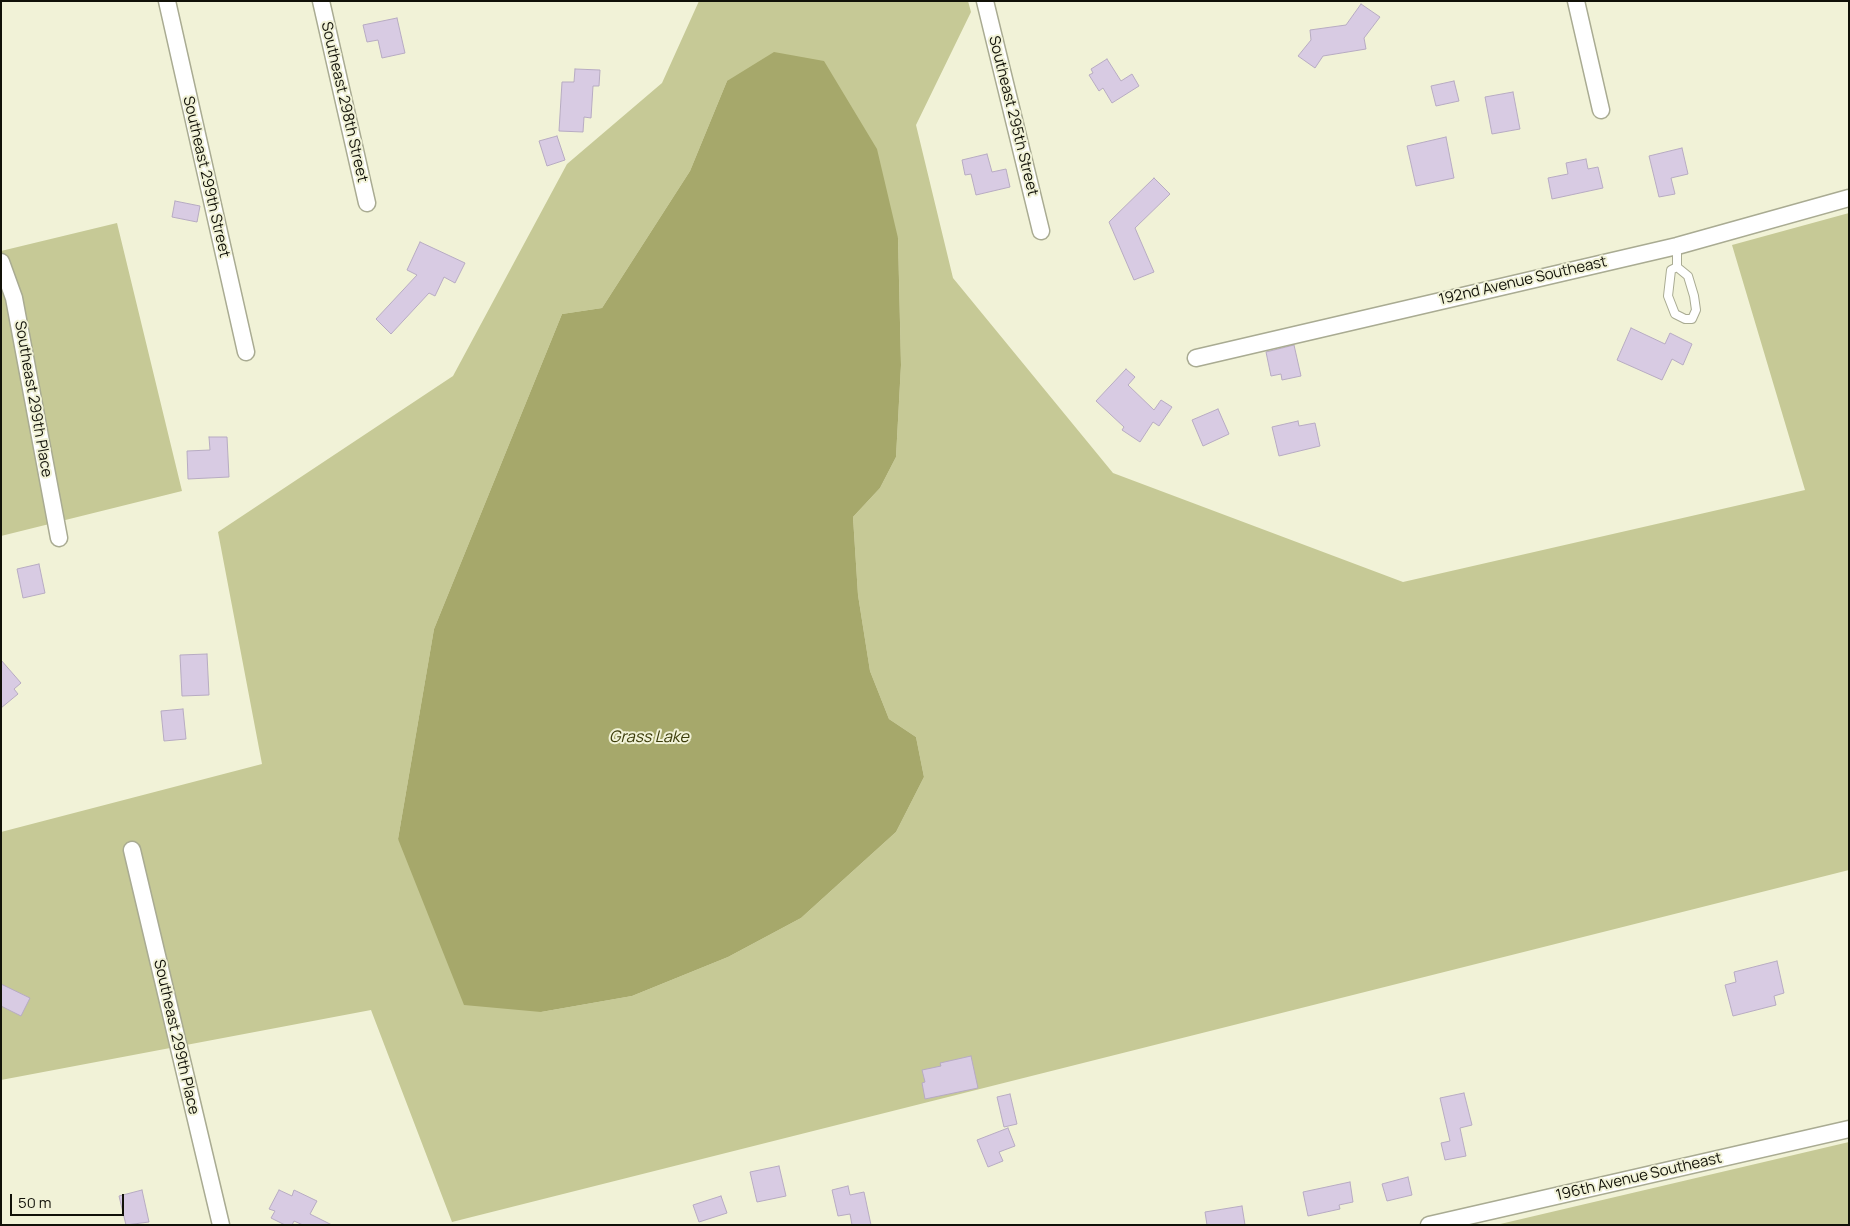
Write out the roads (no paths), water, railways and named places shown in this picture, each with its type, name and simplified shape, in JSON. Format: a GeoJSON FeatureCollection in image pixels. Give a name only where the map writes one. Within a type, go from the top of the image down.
{"type":"FeatureCollection","features":[{"type":"Feature","properties":{"kind":"street","name":"Southeast 299th Street"},"geometry":{"type":"LineString","coordinates":[[167,1],[246,352]]}},
{"type":"Feature","properties":{"kind":"street","name":"Southeast 298th Street"},"geometry":{"type":"LineString","coordinates":[[322,1],[367,203]]}},
{"type":"Feature","properties":{"kind":"street","name":"Southeast 295th Street"},"geometry":{"type":"LineString","coordinates":[[985,1],[1041,231]]}},
{"type":"Feature","properties":{"kind":"street"},"geometry":{"type":"LineString","coordinates":[[1576,1],[1601,110]]}},
{"type":"Feature","properties":{"kind":"street","name":"192nd Avenue Southeast"},"geometry":{"type":"LineString","coordinates":[[1196,358],[1676,246],[1849,198]]}},
{"type":"Feature","properties":{"kind":"street","name":"Southeast 299th Place"},"geometry":{"type":"LineString","coordinates":[[1,262],[14,298],[59,538]]}},
{"type":"Feature","properties":{"kind":"street","name":"Southeast 299th Place"},"geometry":{"type":"LineString","coordinates":[[132,850],[221,1225]]}},
{"type":"Feature","properties":{"kind":"street","name":"196th Avenue Southeast"},"geometry":{"type":"LineString","coordinates":[[1429,1225],[1849,1129]]}},
{"type":"Feature","properties":{"kind":"lane"},"geometry":{"type":"LineString","coordinates":[[1676,246],[1677,267],[1688,276],[1694,296],[1696,310],[1692,319],[1685,319],[1675,314],[1668,296],[1671,270],[1677,267]]}},
{"type":"Feature","properties":{"kind":"water","name":"Grass Lake"},"geometry":{"type":"Polygon","coordinates":[[[774,52],[824,61],[877,149],[898,238],[901,365],[896,457],[880,488],[853,517],[858,595],[870,671],[889,719],[916,737],[924,777],[896,832],[801,918],[728,957],[632,996],[541,1012],[464,1005],[398,839],[434,629],[562,314],[602,308],[690,171],[727,81],[774,52]]]}}]}
